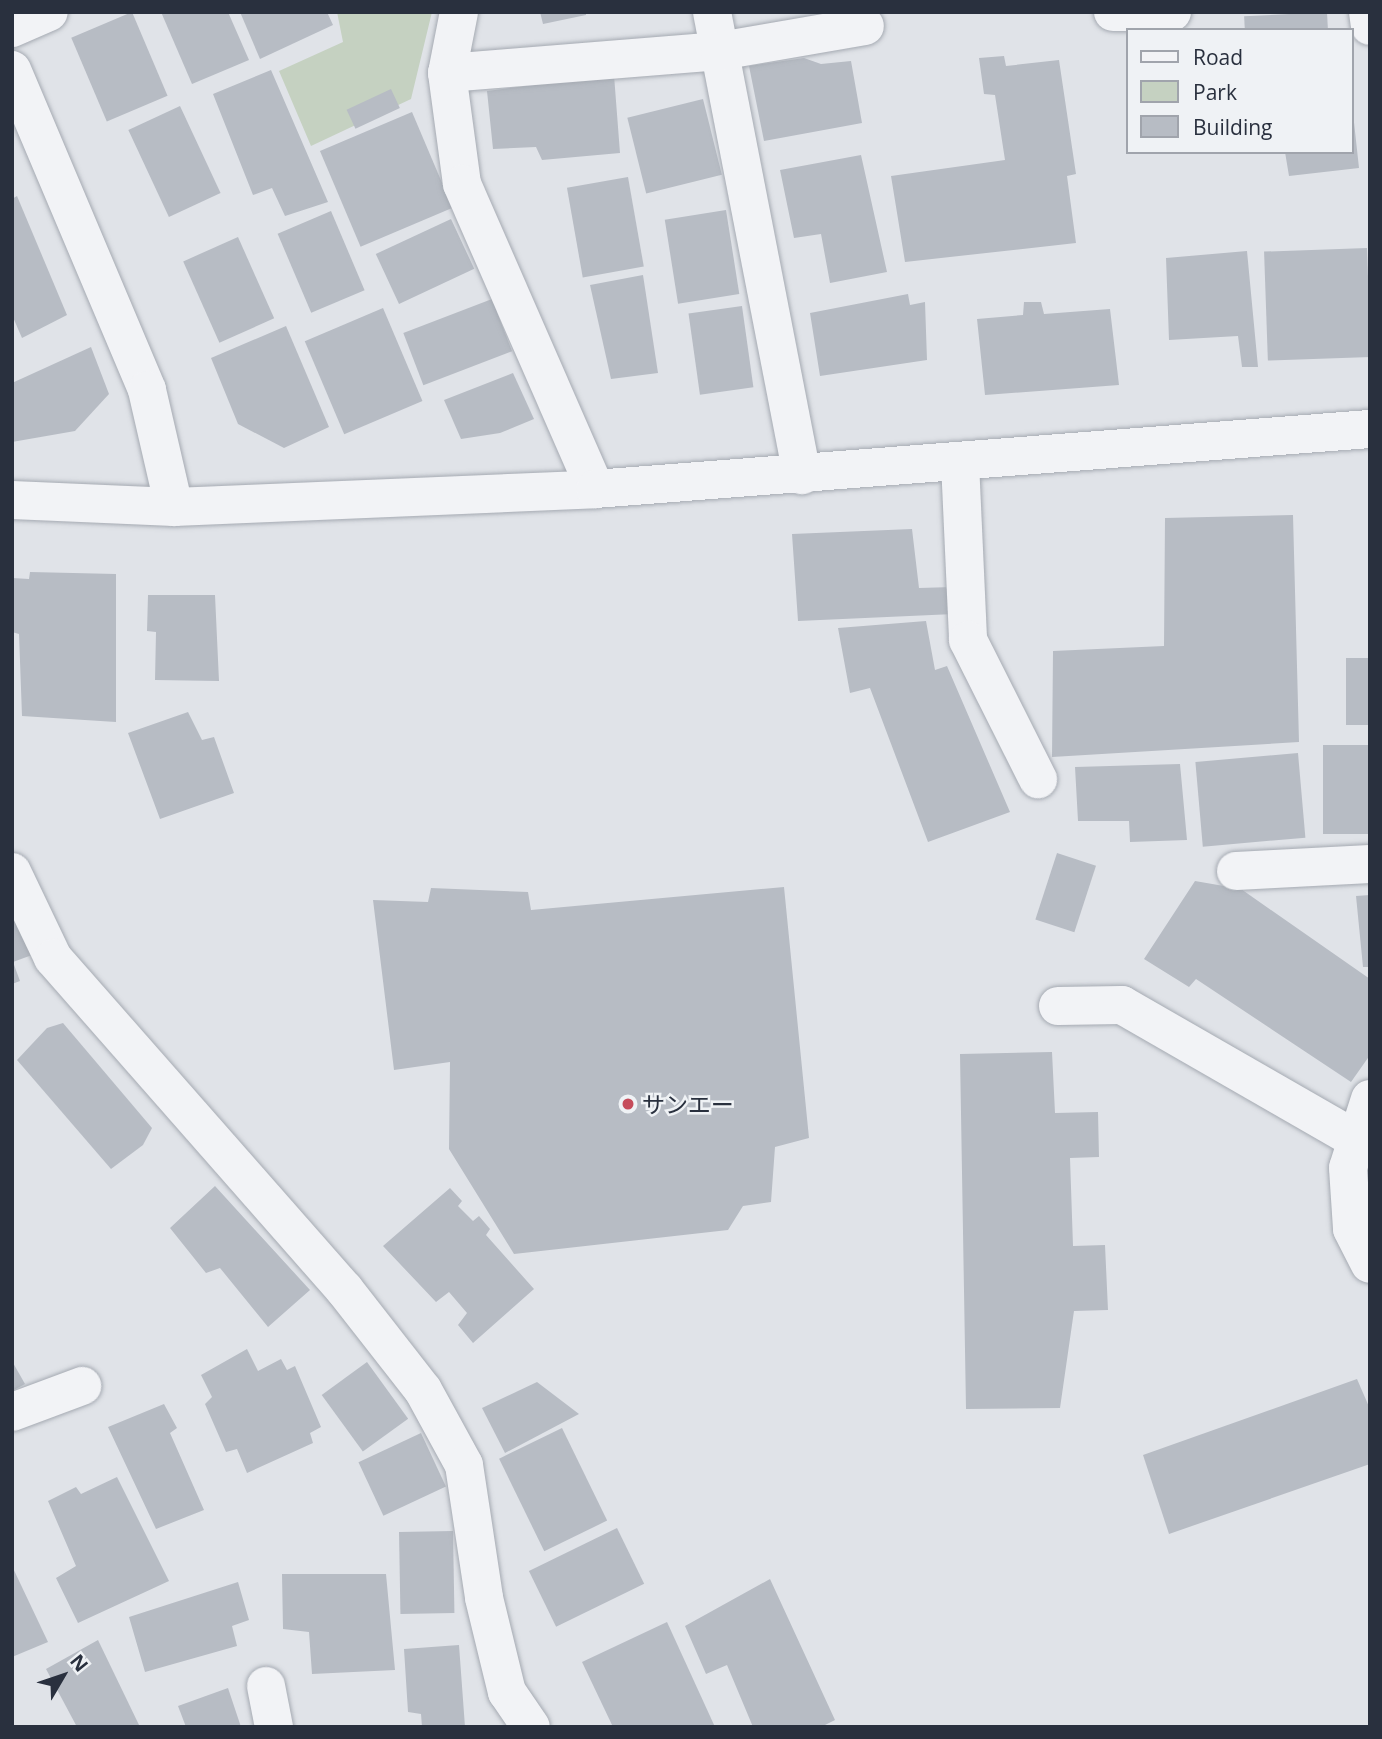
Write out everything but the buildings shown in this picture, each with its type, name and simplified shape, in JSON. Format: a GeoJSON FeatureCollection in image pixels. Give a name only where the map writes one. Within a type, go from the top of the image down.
{"type":"FeatureCollection","features":[{"type":"Feature","properties":{"kind":"street"},"geometry":{"type":"LineString","coordinates":[[12,28],[49,12]]}},
{"type":"Feature","properties":{"kind":"street"},"geometry":{"type":"LineString","coordinates":[[458,12],[447,73],[462,184],[595,489]]}},
{"type":"Feature","properties":{"kind":"street"},"geometry":{"type":"LineString","coordinates":[[712,12],[802,475]]}},
{"type":"Feature","properties":{"kind":"street"},"geometry":{"type":"LineString","coordinates":[[1113,12],[1172,12]]}},
{"type":"Feature","properties":{"kind":"street"},"geometry":{"type":"LineString","coordinates":[[1368,12],[1370,26]]}},
{"type":"Feature","properties":{"kind":"street"},"geometry":{"type":"LineString","coordinates":[[447,73],[720,51],[865,26]]}},
{"type":"Feature","properties":{"kind":"street"},"geometry":{"type":"LineString","coordinates":[[12,70],[147,390],[174,507]]}},
{"type":"Feature","properties":{"kind":"street"},"geometry":{"type":"LineString","coordinates":[[12,500],[174,507],[595,489],[1370,429]]}},
{"type":"Feature","properties":{"kind":"street"},"geometry":{"type":"LineString","coordinates":[[960,462],[968,639],[1038,779]]}},
{"type":"Feature","properties":{"kind":"street"},"geometry":{"type":"LineString","coordinates":[[1236,871],[1370,864]]}},
{"type":"Feature","properties":{"kind":"street"},"geometry":{"type":"LineString","coordinates":[[12,872],[53,958],[344,1289],[423,1390],[464,1465],[484,1598],[507,1692],[531,1727]]}},
{"type":"Feature","properties":{"kind":"street"},"geometry":{"type":"LineString","coordinates":[[1058,1006],[1122,1004],[1355,1139]]}},
{"type":"Feature","properties":{"kind":"street"},"geometry":{"type":"LineString","coordinates":[[1370,1099],[1355,1139],[1348,1168],[1352,1229],[1370,1264]]}},
{"type":"Feature","properties":{"kind":"street"},"geometry":{"type":"LineString","coordinates":[[12,1412],[82,1386]]}},
{"type":"Feature","properties":{"kind":"street"},"geometry":{"type":"LineString","coordinates":[[266,1686],[274,1727]]}},
{"type":"Feature","properties":{"kind":"green space"},"geometry":{"type":"Polygon","coordinates":[[[337,12],[432,12],[411,99],[311,146],[279,71],[343,42],[337,12]]]}},
{"type":"Feature","properties":{"kind":"place","name":"サンエー"},"geometry":{"type":"Point","coordinates":[628,1104]}}]}
